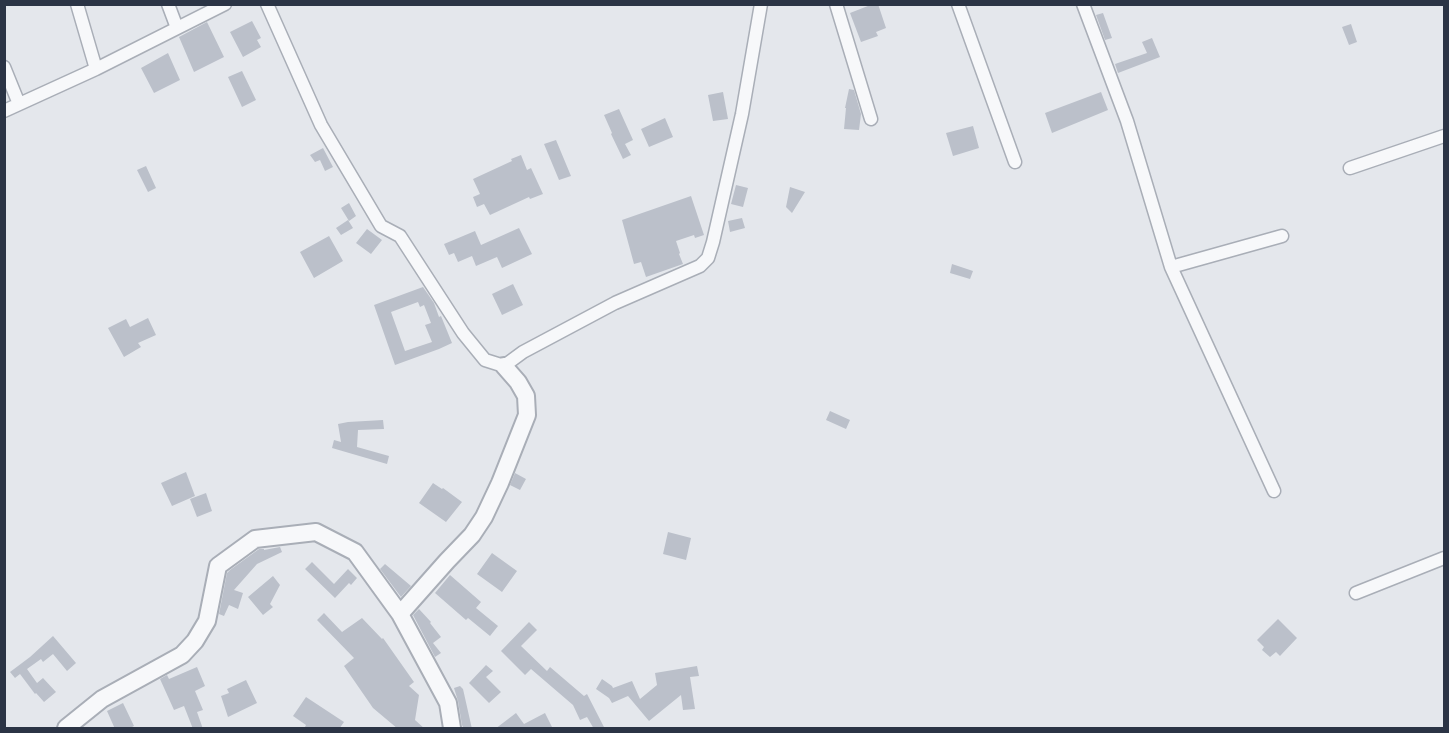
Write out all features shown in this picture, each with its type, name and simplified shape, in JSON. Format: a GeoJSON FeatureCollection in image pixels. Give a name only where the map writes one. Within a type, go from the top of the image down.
{"type":"FeatureCollection","features":[{"type":"Feature","properties":{"kind":"street"},"geometry":{"type":"LineString","coordinates":[[76,4],[96,69]]}},
{"type":"Feature","properties":{"kind":"street"},"geometry":{"type":"LineString","coordinates":[[168,4],[177,28]]}},
{"type":"Feature","properties":{"kind":"street"},"geometry":{"type":"LineString","coordinates":[[4,111],[96,69],[225,4]]}},
{"type":"Feature","properties":{"kind":"street"},"geometry":{"type":"LineString","coordinates":[[267,4],[321,125],[381,226],[400,236],[463,333],[485,360],[504,366],[518,382],[526,396],[527,415],[484,517],[472,535],[400,614]]}},
{"type":"Feature","properties":{"kind":"street"},"geometry":{"type":"LineString","coordinates":[[504,366],[533,346],[615,303],[700,266],[708,258],[742,114],[761,4]]}},
{"type":"Feature","properties":{"kind":"street"},"geometry":{"type":"LineString","coordinates":[[836,4],[871,119]]}},
{"type":"Feature","properties":{"kind":"street"},"geometry":{"type":"LineString","coordinates":[[958,4],[1015,162]]}},
{"type":"Feature","properties":{"kind":"street"},"geometry":{"type":"LineString","coordinates":[[1083,4],[1127,121],[1171,267],[1274,491]]}},
{"type":"Feature","properties":{"kind":"street"},"geometry":{"type":"LineString","coordinates":[[4,67],[19,104]]}},
{"type":"Feature","properties":{"kind":"street"},"geometry":{"type":"LineString","coordinates":[[1350,168],[1444,136]]}},
{"type":"Feature","properties":{"kind":"street"},"geometry":{"type":"LineString","coordinates":[[1171,267],[1282,236]]}},
{"type":"Feature","properties":{"kind":"street"},"geometry":{"type":"LineString","coordinates":[[66,729],[102,699],[182,655],[195,641],[207,621],[218,566],[255,538],[316,532],[355,552],[400,614],[448,703],[452,729]]}},
{"type":"Feature","properties":{"kind":"street"},"geometry":{"type":"LineString","coordinates":[[1356,593],[1444,558]]}},
{"type":"Feature","properties":{"kind":"building"},"geometry":{"type":"Polygon","coordinates":[[[878,4],[886,28],[876,32],[878,36],[861,42],[850,13],[878,4]]]}},
{"type":"Feature","properties":{"kind":"building"},"geometry":{"type":"Polygon","coordinates":[[[1103,13],[1112,38],[1105,40],[1096,15],[1103,13]]]}},
{"type":"Feature","properties":{"kind":"building"},"geometry":{"type":"Polygon","coordinates":[[[252,21],[261,38],[257,40],[261,47],[243,57],[230,32],[252,21]]]}},
{"type":"Feature","properties":{"kind":"building"},"geometry":{"type":"Polygon","coordinates":[[[207,22],[224,57],[194,72],[179,37],[207,22]]]}},
{"type":"Feature","properties":{"kind":"building"},"geometry":{"type":"Polygon","coordinates":[[[1351,24],[1357,42],[1349,45],[1342,27],[1351,24]]]}},
{"type":"Feature","properties":{"kind":"building"},"geometry":{"type":"Polygon","coordinates":[[[1152,38],[1160,57],[1118,73],[1115,64],[1147,53],[1142,42],[1152,38]]]}},
{"type":"Feature","properties":{"kind":"building"},"geometry":{"type":"Polygon","coordinates":[[[168,53],[180,80],[154,93],[141,68],[168,53]]]}},
{"type":"Feature","properties":{"kind":"building"},"geometry":{"type":"Polygon","coordinates":[[[242,71],[256,100],[242,107],[228,77],[242,71]]]}},
{"type":"Feature","properties":{"kind":"building"},"geometry":{"type":"Polygon","coordinates":[[[849,89],[854,90],[861,114],[859,130],[844,129],[849,89]]]}},
{"type":"Feature","properties":{"kind":"building"},"geometry":{"type":"Polygon","coordinates":[[[723,92],[728,119],[713,121],[708,95],[723,92]]]}},
{"type":"Feature","properties":{"kind":"building"},"geometry":{"type":"Polygon","coordinates":[[[1101,92],[1108,110],[1052,133],[1045,113],[1101,92]]]}},
{"type":"Feature","properties":{"kind":"building"},"geometry":{"type":"Polygon","coordinates":[[[619,109],[633,140],[625,144],[631,155],[623,159],[604,115],[619,109]]]}},
{"type":"Feature","properties":{"kind":"building"},"geometry":{"type":"Polygon","coordinates":[[[665,118],[673,137],[649,147],[641,129],[665,118]]]}},
{"type":"Feature","properties":{"kind":"building"},"geometry":{"type":"Polygon","coordinates":[[[973,126],[979,148],[953,156],[946,133],[973,126]]]}},
{"type":"Feature","properties":{"kind":"building"},"geometry":{"type":"Polygon","coordinates":[[[556,140],[571,176],[559,180],[544,144],[556,140]]]}},
{"type":"Feature","properties":{"kind":"building"},"geometry":{"type":"Polygon","coordinates":[[[323,148],[333,167],[325,171],[320,160],[315,162],[310,155],[323,148]]]}},
{"type":"Feature","properties":{"kind":"building"},"geometry":{"type":"Polygon","coordinates":[[[521,155],[527,170],[531,168],[543,194],[530,199],[529,197],[490,215],[484,204],[477,207],[473,197],[480,194],[473,179],[521,155]]]}},
{"type":"Feature","properties":{"kind":"building"},"geometry":{"type":"Polygon","coordinates":[[[146,166],[156,188],[148,192],[137,170],[146,166]]]}},
{"type":"Feature","properties":{"kind":"building"},"geometry":{"type":"Polygon","coordinates":[[[736,185],[748,188],[743,207],[731,204],[736,185]]]}},
{"type":"Feature","properties":{"kind":"building"},"geometry":{"type":"Polygon","coordinates":[[[790,187],[805,192],[792,213],[786,207],[790,187]]]}},
{"type":"Feature","properties":{"kind":"building"},"geometry":{"type":"Polygon","coordinates":[[[691,196],[704,235],[695,238],[694,235],[676,241],[683,264],[646,277],[641,262],[634,264],[622,220],[691,196]]]}},
{"type":"Feature","properties":{"kind":"building"},"geometry":{"type":"Polygon","coordinates":[[[349,203],[356,216],[349,221],[341,208],[349,203]]]}},
{"type":"Feature","properties":{"kind":"building"},"geometry":{"type":"Polygon","coordinates":[[[742,218],[745,228],[730,232],[728,221],[742,218]]]}},
{"type":"Feature","properties":{"kind":"building"},"geometry":{"type":"Polygon","coordinates":[[[348,220],[353,228],[341,235],[336,228],[348,220]]]}},
{"type":"Feature","properties":{"kind":"building"},"geometry":{"type":"Polygon","coordinates":[[[519,228],[532,254],[502,268],[497,257],[476,266],[472,256],[458,262],[454,253],[449,255],[444,244],[475,231],[481,245],[519,228]]]}},
{"type":"Feature","properties":{"kind":"building"},"geometry":{"type":"Polygon","coordinates":[[[367,229],[382,240],[371,254],[356,243],[367,229]]]}},
{"type":"Feature","properties":{"kind":"building"},"geometry":{"type":"Polygon","coordinates":[[[329,236],[343,261],[314,278],[300,252],[329,236]]]}},
{"type":"Feature","properties":{"kind":"building"},"geometry":{"type":"Polygon","coordinates":[[[952,264],[973,271],[970,279],[950,273],[952,264]]]}},
{"type":"Feature","properties":{"kind":"building"},"geometry":{"type":"Polygon","coordinates":[[[513,284],[523,305],[502,315],[492,294],[513,284]]]}},
{"type":"Feature","properties":{"kind":"building"},"geometry":{"type":"Polygon","coordinates":[[[423,287],[434,303],[439,317],[441,316],[452,343],[395,365],[374,305],[423,287]],[[418,302],[391,312],[405,351],[432,342],[425,325],[431,323],[424,305],[420,307],[418,302]]]}},
{"type":"Feature","properties":{"kind":"building"},"geometry":{"type":"Polygon","coordinates":[[[148,318],[156,335],[138,343],[141,347],[124,357],[108,328],[126,319],[130,327],[148,318]]]}},
{"type":"Feature","properties":{"kind":"building"},"geometry":{"type":"Polygon","coordinates":[[[830,411],[850,420],[846,429],[826,420],[830,411]]]}},
{"type":"Feature","properties":{"kind":"building"},"geometry":{"type":"Polygon","coordinates":[[[383,420],[384,429],[358,430],[357,447],[389,456],[387,464],[332,448],[334,440],[341,442],[338,424],[383,420]]]}},
{"type":"Feature","properties":{"kind":"building"},"geometry":{"type":"Polygon","coordinates":[[[186,472],[195,496],[172,506],[161,483],[186,472]]]}},
{"type":"Feature","properties":{"kind":"building"},"geometry":{"type":"Polygon","coordinates":[[[515,473],[526,479],[520,490],[510,485],[515,473]]]}},
{"type":"Feature","properties":{"kind":"building"},"geometry":{"type":"Polygon","coordinates":[[[433,483],[462,502],[446,522],[419,503],[433,483]]]}},
{"type":"Feature","properties":{"kind":"building"},"geometry":{"type":"Polygon","coordinates":[[[206,493],[212,511],[197,517],[190,499],[206,493]]]}},
{"type":"Feature","properties":{"kind":"building"},"geometry":{"type":"Polygon","coordinates":[[[668,532],[691,538],[686,560],[663,554],[668,532]]]}},
{"type":"Feature","properties":{"kind":"building"},"geometry":{"type":"Polygon","coordinates":[[[280,547],[282,552],[257,564],[234,590],[243,593],[238,609],[229,605],[224,616],[219,614],[227,573],[259,549],[280,547]]]}},
{"type":"Feature","properties":{"kind":"building"},"geometry":{"type":"Polygon","coordinates":[[[492,553],[517,571],[502,592],[477,574],[492,553]]]}},
{"type":"Feature","properties":{"kind":"building"},"geometry":{"type":"Polygon","coordinates":[[[312,562],[334,584],[348,569],[357,578],[335,598],[305,569],[312,562]]]}},
{"type":"Feature","properties":{"kind":"building"},"geometry":{"type":"Polygon","coordinates":[[[385,564],[411,586],[401,597],[380,569],[385,564]]]}},
{"type":"Feature","properties":{"kind":"building"},"geometry":{"type":"Polygon","coordinates":[[[450,575],[481,602],[476,608],[498,626],[490,636],[468,618],[466,620],[435,593],[450,575]]]}},
{"type":"Feature","properties":{"kind":"building"},"geometry":{"type":"Polygon","coordinates":[[[273,576],[280,585],[270,604],[273,607],[263,615],[248,597],[273,576]]]}},
{"type":"Feature","properties":{"kind":"building"},"geometry":{"type":"Polygon","coordinates":[[[419,609],[441,637],[433,643],[441,653],[435,657],[413,615],[419,609]]]}},
{"type":"Feature","properties":{"kind":"building"},"geometry":{"type":"Polygon","coordinates":[[[324,613],[342,632],[362,618],[383,638],[414,682],[409,686],[419,695],[415,720],[425,729],[398,729],[373,708],[344,666],[354,658],[317,620],[324,613]]]}},
{"type":"Feature","properties":{"kind":"building"},"geometry":{"type":"Polygon","coordinates":[[[1278,619],[1297,638],[1280,656],[1276,652],[1270,657],[1262,650],[1264,647],[1257,640],[1278,619]]]}},
{"type":"Feature","properties":{"kind":"building"},"geometry":{"type":"Polygon","coordinates":[[[529,622],[537,630],[521,646],[547,671],[550,667],[584,696],[587,694],[605,729],[594,729],[587,717],[580,720],[573,705],[531,669],[525,675],[501,651],[529,622]]]}},
{"type":"Feature","properties":{"kind":"building"},"geometry":{"type":"Polygon","coordinates":[[[53,636],[76,663],[67,671],[53,654],[43,662],[41,659],[27,669],[37,683],[43,678],[56,692],[44,702],[20,674],[15,678],[10,672],[53,636]]]}},
{"type":"Feature","properties":{"kind":"building"},"geometry":{"type":"Polygon","coordinates":[[[486,665],[493,671],[486,677],[501,692],[489,703],[469,683],[486,665]]]}},
{"type":"Feature","properties":{"kind":"building"},"geometry":{"type":"Polygon","coordinates":[[[697,666],[699,676],[690,677],[695,709],[683,710],[681,695],[649,721],[628,696],[612,703],[596,689],[602,679],[613,688],[632,681],[640,699],[657,685],[655,673],[697,666]]]}},
{"type":"Feature","properties":{"kind":"building"},"geometry":{"type":"Polygon","coordinates":[[[197,667],[205,686],[195,691],[203,710],[197,712],[203,729],[193,729],[184,706],[174,710],[160,679],[167,675],[169,679],[197,667]]]}},
{"type":"Feature","properties":{"kind":"building"},"geometry":{"type":"Polygon","coordinates":[[[246,680],[257,703],[228,717],[221,696],[229,693],[227,689],[246,680]]]}},
{"type":"Feature","properties":{"kind":"building"},"geometry":{"type":"Polygon","coordinates":[[[460,686],[463,689],[472,729],[464,729],[462,725],[454,688],[460,686]]]}},
{"type":"Feature","properties":{"kind":"building"},"geometry":{"type":"Polygon","coordinates":[[[306,697],[344,722],[339,729],[304,729],[306,725],[293,716],[306,697]]]}},
{"type":"Feature","properties":{"kind":"building"},"geometry":{"type":"Polygon","coordinates":[[[123,703],[134,726],[128,729],[115,729],[107,711],[123,703]]]}},
{"type":"Feature","properties":{"kind":"building"},"geometry":{"type":"Polygon","coordinates":[[[516,713],[524,724],[545,713],[553,729],[495,729],[516,713]]]}}]}
